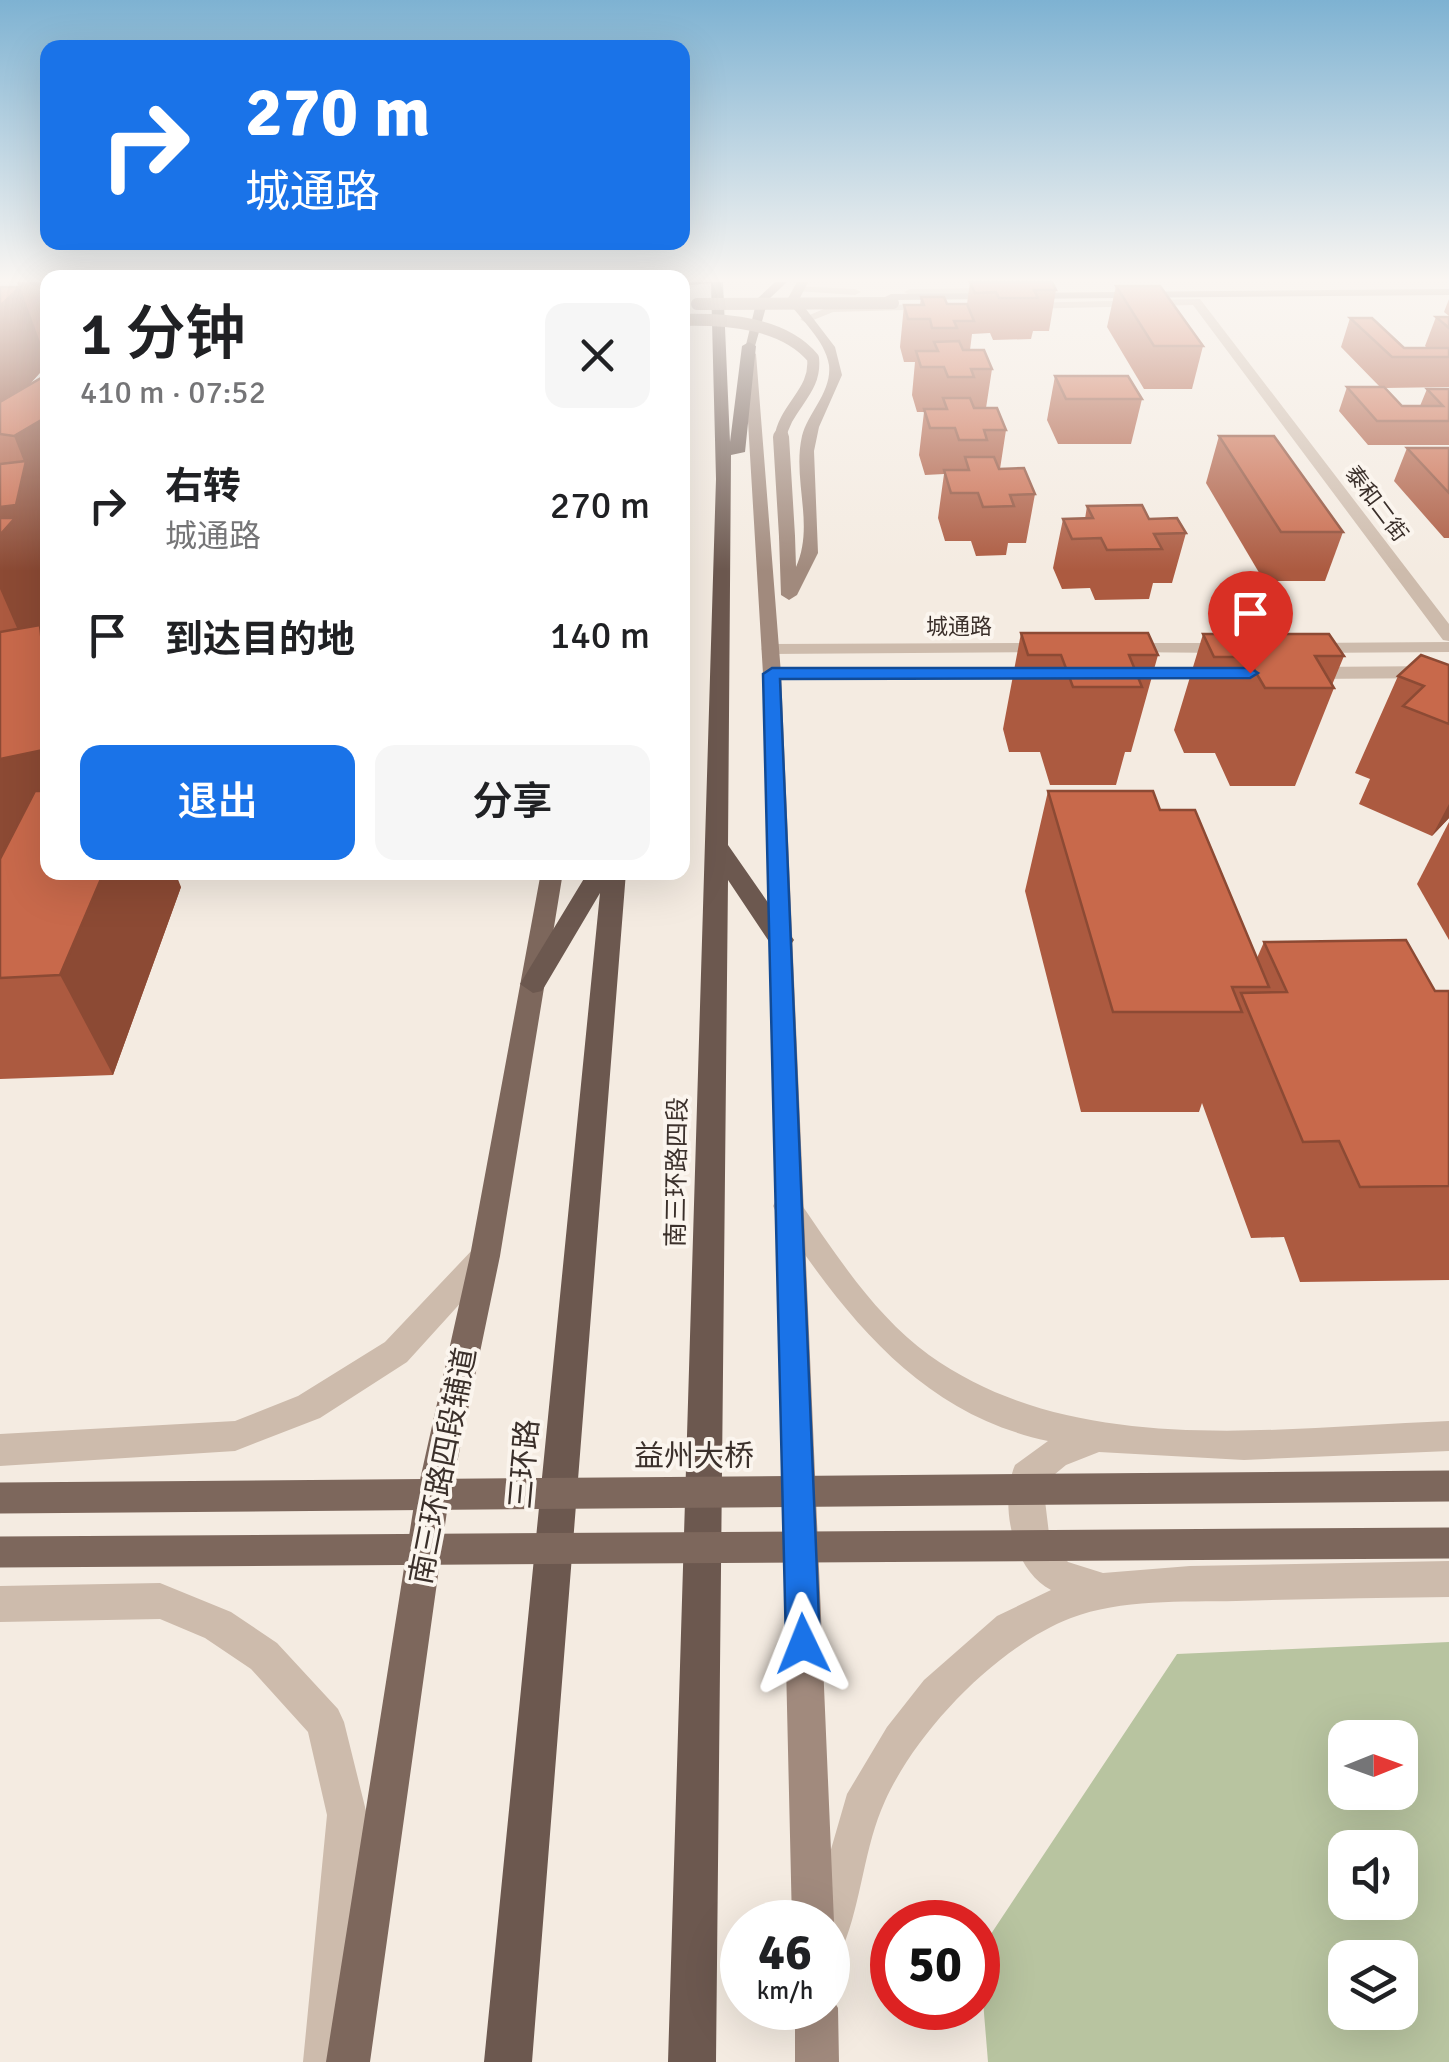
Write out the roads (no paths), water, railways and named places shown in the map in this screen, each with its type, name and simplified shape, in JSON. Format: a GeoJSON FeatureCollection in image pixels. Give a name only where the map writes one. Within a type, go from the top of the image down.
{"type":"FeatureCollection","features":[{"type":"Feature","properties":{"kind":"highway","name":"南三环路四段"},"geometry":{"type":"LineString","coordinates":[[692,2062],[724,479],[720,378]]}},
{"type":"Feature","properties":{"kind":"highway"},"geometry":{"type":"LineString","coordinates":[[722,578],[746,378]]}},
{"type":"Feature","properties":{"kind":"highway"},"geometry":{"type":"LineString","coordinates":[[715,843],[781,940]]}},
{"type":"Feature","properties":{"kind":"highway"},"geometry":{"type":"LineString","coordinates":[[533,984],[595,880]]}},
{"type":"Feature","properties":{"kind":"highway","name":"三环路"},"geometry":{"type":"LineString","coordinates":[[508,2062],[613,880]]}},
{"type":"Feature","properties":{"kind":"main road"},"geometry":{"type":"LineString","coordinates":[[752,378],[771,661],[812,1900]]}},
{"type":"Feature","properties":{"kind":"main road"},"geometry":{"type":"LineString","coordinates":[[789,595],[782,423],[813,378]]}},
{"type":"Feature","properties":{"kind":"main road"},"geometry":{"type":"LineString","coordinates":[[771,661],[789,595],[811,550],[803,474],[806,449],[814,418],[834,389],[835,378]]}},
{"type":"Feature","properties":{"kind":"main road","name":"南三环路四段辅道"},"geometry":{"type":"LineString","coordinates":[[348,2062],[430,1511],[485,1256],[551,880]]}},
{"type":"Feature","properties":{"kind":"main road","name":"益州大桥"},"geometry":{"type":"LineString","coordinates":[[0,1498],[1449,1486]]}},
{"type":"Feature","properties":{"kind":"main road"},"geometry":{"type":"LineString","coordinates":[[0,1552],[1449,1543]]}},
{"type":"Feature","properties":{"kind":"main road"},"geometry":{"type":"LineString","coordinates":[[816,2030],[817,2062]]}},
{"type":"Feature","properties":{"kind":"street","name":"泰和二街"},"geometry":{"type":"LineString","coordinates":[[1254,378],[1449,636]]}},
{"type":"Feature","properties":{"kind":"street"},"geometry":{"type":"LineString","coordinates":[[1289,648],[1449,647]]}},
{"type":"Feature","properties":{"kind":"street","name":"城通路"},"geometry":{"type":"LineString","coordinates":[[771,661],[1070,648]]}},
{"type":"Feature","properties":{"kind":"street"},"geometry":{"type":"LineString","coordinates":[[1110,648],[1249,648]]}},
{"type":"Feature","properties":{"kind":"street","name":"城通路"},"geometry":{"type":"LineString","coordinates":[[771,661],[1070,673]]}},
{"type":"Feature","properties":{"kind":"street"},"geometry":{"type":"LineString","coordinates":[[1290,673],[1449,672]]}},
{"type":"Feature","properties":{"kind":"street"},"geometry":{"type":"LineString","coordinates":[[1110,673],[1250,673]]}},
{"type":"Feature","properties":{"kind":"street"},"geometry":{"type":"LineString","coordinates":[[787,1206],[842,1288],[919,1366],[960,1394],[1000,1411],[1097,1437],[1172,1444],[1449,1436]]}},
{"type":"Feature","properties":{"kind":"street"},"geometry":{"type":"LineString","coordinates":[[0,1450],[94,1448],[234,1436],[309,1407],[396,1352],[485,1256]]}},
{"type":"Feature","properties":{"kind":"street"},"geometry":{"type":"LineString","coordinates":[[1097,1437],[1054,1454],[1027,1476],[1025,1512],[1031,1540],[1054,1574],[1103,1591]]}},
{"type":"Feature","properties":{"kind":"street"},"geometry":{"type":"LineString","coordinates":[[837,1900],[867,1794],[900,1740],[938,1693],[1010,1629],[1065,1602],[1103,1591],[1190,1584],[1449,1579]]}},
{"type":"Feature","properties":{"kind":"street"},"geometry":{"type":"LineString","coordinates":[[0,1604],[160,1601],[218,1624],[264,1656],[325,1722],[347,1815],[325,2062]]}}]}
